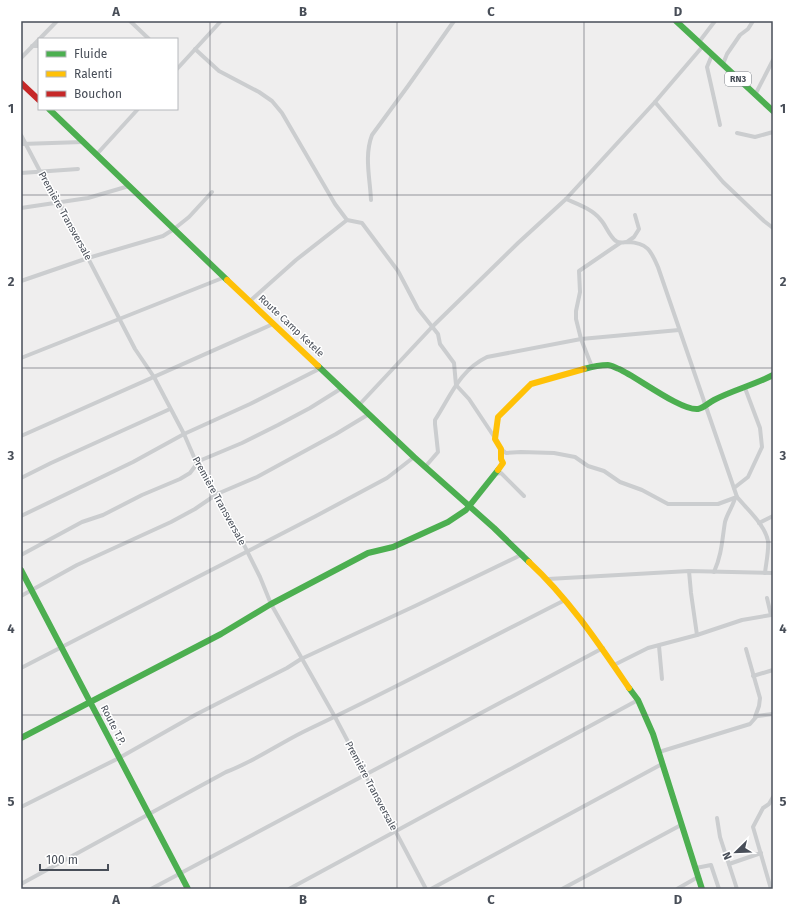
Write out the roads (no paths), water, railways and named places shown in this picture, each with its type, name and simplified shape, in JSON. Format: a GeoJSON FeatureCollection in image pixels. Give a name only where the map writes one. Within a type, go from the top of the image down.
{"type":"FeatureCollection","features":[{"type":"Feature","properties":{"kind":"main road","name":"RN3"},"geometry":{"type":"LineString","coordinates":[[678,21],[712,55],[773,111]]}},
{"type":"Feature","properties":{"kind":"main road"},"geometry":{"type":"LineString","coordinates":[[21,83],[38,99]]}},
{"type":"Feature","properties":{"kind":"main road","name":"Route Camp Ketele"},"geometry":{"type":"LineString","coordinates":[[50,110],[97,154],[128,186],[414,457],[523,554],[548,579],[603,648],[638,700],[651,728],[702,889]]}},
{"type":"Feature","properties":{"kind":"main road"},"geometry":{"type":"LineString","coordinates":[[21,738],[221,634],[271,604],[368,553],[393,547],[448,522],[466,510],[492,475],[503,463],[501,459],[501,449],[495,439],[498,416],[531,384],[592,367],[605,365],[612,366],[628,373],[647,386],[655,388],[661,394],[686,406],[697,409],[705,406],[713,400],[760,382],[773,374]]}},
{"type":"Feature","properties":{"kind":"main road","name":"Route T.P."},"geometry":{"type":"LineString","coordinates":[[21,570],[188,889]]}},
{"type":"Feature","properties":{"kind":"street"},"geometry":{"type":"LineString","coordinates":[[40,38],[57,21]]}},
{"type":"Feature","properties":{"kind":"street"},"geometry":{"type":"LineString","coordinates":[[130,21],[149,38]]}},
{"type":"Feature","properties":{"kind":"street"},"geometry":{"type":"LineString","coordinates":[[178,66],[221,21]]}},
{"type":"Feature","properties":{"kind":"street"},"geometry":{"type":"LineString","coordinates":[[371,200],[367,155],[369,142],[372,135],[454,21]]}},
{"type":"Feature","properties":{"kind":"street"},"geometry":{"type":"LineString","coordinates":[[359,404],[432,327],[518,243],[566,199],[655,102],[701,44],[715,21]]}},
{"type":"Feature","properties":{"kind":"street"},"geometry":{"type":"LineString","coordinates":[[723,65],[727,54],[740,35],[748,29],[753,21]]}},
{"type":"Feature","properties":{"kind":"street"},"geometry":{"type":"LineString","coordinates":[[21,58],[38,40]]}},
{"type":"Feature","properties":{"kind":"street"},"geometry":{"type":"LineString","coordinates":[[32,46],[38,46]]}},
{"type":"Feature","properties":{"kind":"street"},"geometry":{"type":"LineString","coordinates":[[195,49],[219,71],[272,100],[279,108],[335,204],[347,220],[362,223],[398,271],[418,309],[438,334],[440,344],[453,361],[456,385],[469,398],[495,439]]}},
{"type":"Feature","properties":{"kind":"street"},"geometry":{"type":"LineString","coordinates":[[712,55],[707,67],[720,124]]}},
{"type":"Feature","properties":{"kind":"street"},"geometry":{"type":"LineString","coordinates":[[755,95],[773,60]]}},
{"type":"Feature","properties":{"kind":"street"},"geometry":{"type":"LineString","coordinates":[[655,102],[723,182],[773,228]]}},
{"type":"Feature","properties":{"kind":"street"},"geometry":{"type":"LineString","coordinates":[[97,154],[137,110]]}},
{"type":"Feature","properties":{"kind":"street"},"geometry":{"type":"LineString","coordinates":[[737,133],[755,137],[773,132]]}},
{"type":"Feature","properties":{"kind":"street","name":"Première Transversale"},"geometry":{"type":"LineString","coordinates":[[21,135],[23,144],[59,202],[135,349],[154,377],[184,434],[197,464],[217,494],[260,577],[271,604],[335,717],[426,889]]}},
{"type":"Feature","properties":{"kind":"street"},"geometry":{"type":"LineString","coordinates":[[23,144],[83,142]]}},
{"type":"Feature","properties":{"kind":"street"},"geometry":{"type":"LineString","coordinates":[[21,174],[41,171],[78,169]]}},
{"type":"Feature","properties":{"kind":"street"},"geometry":{"type":"LineString","coordinates":[[21,208],[88,198],[128,186]]}},
{"type":"Feature","properties":{"kind":"street"},"geometry":{"type":"LineString","coordinates":[[21,281],[88,258],[163,236],[189,217],[212,192]]}},
{"type":"Feature","properties":{"kind":"street"},"geometry":{"type":"LineString","coordinates":[[566,199],[600,218],[614,240],[620,243]]}},
{"type":"Feature","properties":{"kind":"street"},"geometry":{"type":"LineString","coordinates":[[628,242],[634,237],[639,229],[635,215]]}},
{"type":"Feature","properties":{"kind":"street"},"geometry":{"type":"LineString","coordinates":[[250,301],[296,260],[347,220]]}},
{"type":"Feature","properties":{"kind":"street"},"geometry":{"type":"LineString","coordinates":[[592,367],[581,339],[576,319],[580,292],[579,271],[620,243],[628,242],[641,244],[647,247],[652,254],[658,268],[734,488],[736,498],[759,523],[768,541],[765,573]]}},
{"type":"Feature","properties":{"kind":"street"},"geometry":{"type":"LineString","coordinates":[[21,358],[120,320],[225,277]]}},
{"type":"Feature","properties":{"kind":"street"},"geometry":{"type":"LineString","coordinates":[[21,436],[273,324]]}},
{"type":"Feature","properties":{"kind":"street"},"geometry":{"type":"LineString","coordinates":[[425,467],[438,452],[435,424],[436,420],[462,376],[470,367],[487,357],[581,339],[679,330]]}},
{"type":"Feature","properties":{"kind":"street"},"geometry":{"type":"LineString","coordinates":[[21,516],[133,462],[184,434],[250,404],[321,368]]}},
{"type":"Feature","properties":{"kind":"street"},"geometry":{"type":"LineString","coordinates":[[21,556],[82,522],[103,515],[142,495],[180,479],[190,473],[199,461],[242,443],[310,408],[342,388]]}},
{"type":"Feature","properties":{"kind":"street"},"geometry":{"type":"LineString","coordinates":[[734,488],[748,477],[762,447],[760,428],[746,388]]}},
{"type":"Feature","properties":{"kind":"street"},"geometry":{"type":"LineString","coordinates":[[21,478],[170,409]]}},
{"type":"Feature","properties":{"kind":"street"},"geometry":{"type":"LineString","coordinates":[[21,596],[77,565],[171,522],[195,509],[217,494],[262,474],[336,434],[369,414]]}},
{"type":"Feature","properties":{"kind":"street"},"geometry":{"type":"LineString","coordinates":[[501,449],[506,453],[554,453],[575,457],[588,466],[604,471],[620,482],[642,490],[668,504],[718,504],[736,498]]}},
{"type":"Feature","properties":{"kind":"street"},"geometry":{"type":"LineString","coordinates":[[21,668],[387,478],[414,457]]}},
{"type":"Feature","properties":{"kind":"street"},"geometry":{"type":"LineString","coordinates":[[492,475],[501,473],[524,496]]}},
{"type":"Feature","properties":{"kind":"street"},"geometry":{"type":"LineString","coordinates":[[714,572],[720,559],[726,519],[736,498]]}},
{"type":"Feature","properties":{"kind":"street"},"geometry":{"type":"LineString","coordinates":[[759,523],[773,516]]}},
{"type":"Feature","properties":{"kind":"street"},"geometry":{"type":"LineString","coordinates":[[21,807],[119,758],[195,715],[254,684],[265,680],[301,659],[416,606],[523,554]]}},
{"type":"Feature","properties":{"kind":"street"},"geometry":{"type":"LineString","coordinates":[[689,571],[697,635]]}},
{"type":"Feature","properties":{"kind":"street"},"geometry":{"type":"LineString","coordinates":[[548,579],[689,571],[773,573]]}},
{"type":"Feature","properties":{"kind":"street"},"geometry":{"type":"LineString","coordinates":[[614,665],[636,653],[742,620],[771,614],[767,598]]}},
{"type":"Feature","properties":{"kind":"street"},"geometry":{"type":"LineString","coordinates":[[21,884],[226,772],[244,766],[284,741],[335,717],[565,600]]}},
{"type":"Feature","properties":{"kind":"street"},"geometry":{"type":"LineString","coordinates":[[659,646],[662,679]]}},
{"type":"Feature","properties":{"kind":"street"},"geometry":{"type":"LineString","coordinates":[[151,889],[603,648]]}},
{"type":"Feature","properties":{"kind":"street"},"geometry":{"type":"LineString","coordinates":[[659,752],[750,724],[755,718],[760,698],[746,649]]}},
{"type":"Feature","properties":{"kind":"street"},"geometry":{"type":"LineString","coordinates":[[754,676],[773,670]]}},
{"type":"Feature","properties":{"kind":"street"},"geometry":{"type":"LineString","coordinates":[[289,889],[638,700]]}},
{"type":"Feature","properties":{"kind":"street"},"geometry":{"type":"LineString","coordinates":[[755,718],[773,714]]}},
{"type":"Feature","properties":{"kind":"street"},"geometry":{"type":"LineString","coordinates":[[431,889],[662,764]]}},
{"type":"Feature","properties":{"kind":"street"},"geometry":{"type":"LineString","coordinates":[[771,889],[753,827],[763,808],[773,797]]}},
{"type":"Feature","properties":{"kind":"street"},"geometry":{"type":"LineString","coordinates":[[717,818],[720,837],[737,889]]}},
{"type":"Feature","properties":{"kind":"street"},"geometry":{"type":"LineString","coordinates":[[562,889],[681,825]]}},
{"type":"Feature","properties":{"kind":"street"},"geometry":{"type":"LineString","coordinates":[[729,864],[761,854]]}},
{"type":"Feature","properties":{"kind":"street"},"geometry":{"type":"LineString","coordinates":[[696,868],[711,865],[719,889]]}},
{"type":"Feature","properties":{"kind":"street"},"geometry":{"type":"LineString","coordinates":[[677,889],[698,877]]}}]}
